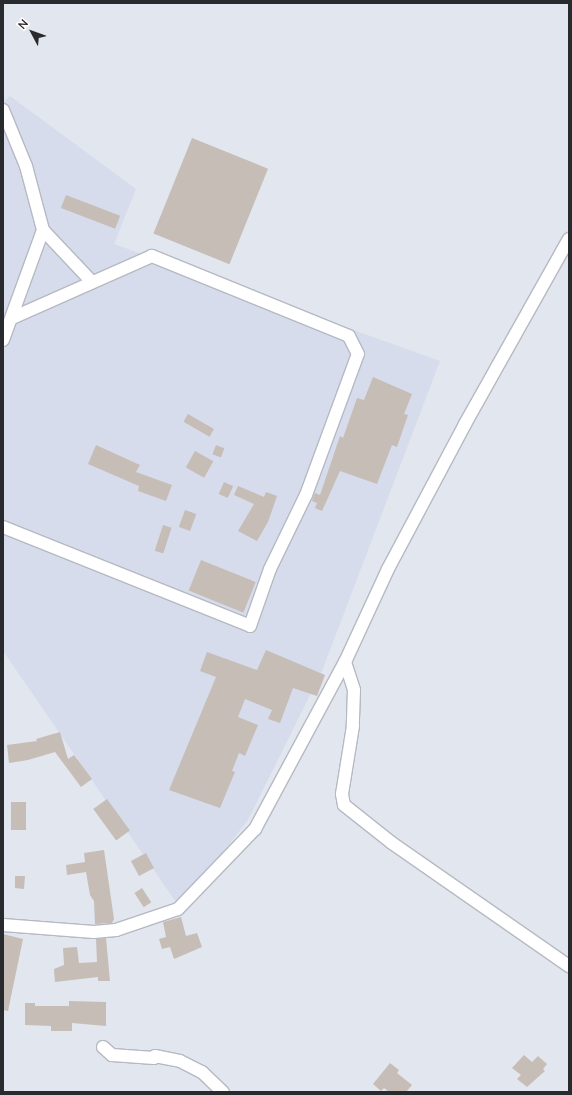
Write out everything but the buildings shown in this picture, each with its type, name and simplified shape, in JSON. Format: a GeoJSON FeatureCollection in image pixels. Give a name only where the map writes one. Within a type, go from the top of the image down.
{"type":"FeatureCollection","features":[{"type":"Feature","properties":{"kind":"street"},"geometry":{"type":"LineString","coordinates":[[3,110],[26,166],[43,230],[92,282]]}},
{"type":"Feature","properties":{"kind":"street"},"geometry":{"type":"LineString","coordinates":[[3,340],[43,230]]}},
{"type":"Feature","properties":{"kind":"street"},"geometry":{"type":"LineString","coordinates":[[3,925],[94,932],[116,930],[178,909],[255,829],[345,662],[388,569],[462,431],[569,239]]}},
{"type":"Feature","properties":{"kind":"street"},"geometry":{"type":"LineString","coordinates":[[3,527],[250,626],[270,569],[306,494],[340,409],[358,354],[349,336],[152,256],[12,318]]}},
{"type":"Feature","properties":{"kind":"street"},"geometry":{"type":"LineString","coordinates":[[345,662],[354,690],[353,726],[342,794],[344,805],[392,843],[569,966]]}},
{"type":"Feature","properties":{"kind":"street"},"geometry":{"type":"LineString","coordinates":[[103,1047],[112,1054],[154,1058],[155,1056],[180,1061],[202,1072],[223,1092]]}},
{"type":"Feature","properties":{"kind":"shaded area"},"geometry":{"type":"Polygon","coordinates":[[[10,96],[136,189],[114,244],[440,361],[322,671],[248,820],[180,908],[3,651],[3,102],[10,96]]]}}]}
